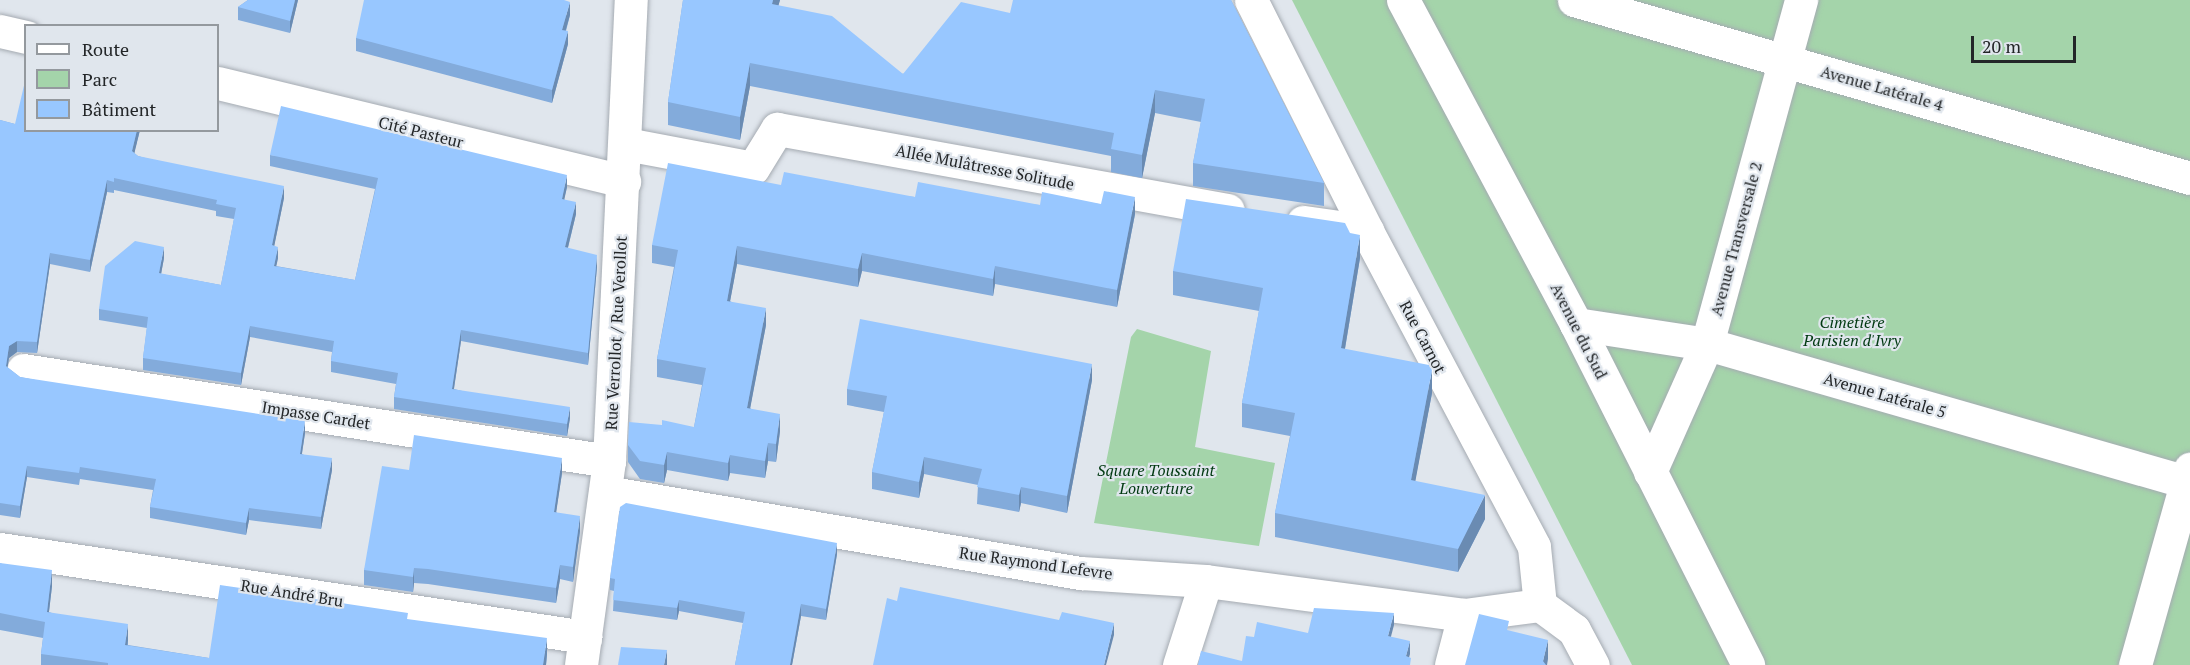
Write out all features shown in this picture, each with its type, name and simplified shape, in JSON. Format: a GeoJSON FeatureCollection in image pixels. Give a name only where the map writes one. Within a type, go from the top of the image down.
{"type":"FeatureCollection","features":[{"type":"Feature","properties":{"kind":"street","name":"Rue Verrollot / Rue Verollot"},"geometry":{"type":"LineString","coordinates":[[583,651],[607,477],[626,144],[631,0]]}},
{"type":"Feature","properties":{"kind":"street","name":"Rue Carnot"},"geometry":{"type":"LineString","coordinates":[[1251,0],[1366,231],[1534,547],[1540,605]]}},
{"type":"Feature","properties":{"kind":"street","name":"Avenue du Sud"},"geometry":{"type":"LineString","coordinates":[[1403,0],[1576,324],[1748,665]]}},
{"type":"Feature","properties":{"kind":"street","name":"Avenue Latérale 4"},"geometry":{"type":"LineString","coordinates":[[1574,0],[2190,178]]}},
{"type":"Feature","properties":{"kind":"street","name":"Avenue Transversale 2"},"geometry":{"type":"LineString","coordinates":[[1650,472],[1707,344],[1801,0]]}},
{"type":"Feature","properties":{"kind":"street"},"geometry":{"type":"LineString","coordinates":[[0,31],[24,37]]}},
{"type":"Feature","properties":{"kind":"street","name":"Cité Pasteur"},"geometry":{"type":"LineString","coordinates":[[219,83],[624,181]]}},
{"type":"Feature","properties":{"kind":"street","name":"Allée Mulâtresse Solitude"},"geometry":{"type":"LineString","coordinates":[[626,144],[753,168],[777,129],[1366,231]]}},
{"type":"Feature","properties":{"kind":"street","name":"Avenue Latérale 5"},"geometry":{"type":"LineString","coordinates":[[1576,324],[1707,344],[2189,478]]}},
{"type":"Feature","properties":{"kind":"street","name":"Impasse Cardet"},"geometry":{"type":"LineString","coordinates":[[23,370],[607,477]]}},
{"type":"Feature","properties":{"kind":"street","name":"Rue Raymond Lefevre"},"geometry":{"type":"LineString","coordinates":[[607,477],[1081,573],[1206,581],[1464,615],[1540,605]]}},
{"type":"Feature","properties":{"kind":"street"},"geometry":{"type":"LineString","coordinates":[[2135,665],[2189,478]]}},
{"type":"Feature","properties":{"kind":"street","name":"Rue André Bru"},"geometry":{"type":"LineString","coordinates":[[0,549],[583,651]]}},
{"type":"Feature","properties":{"kind":"street"},"geometry":{"type":"LineString","coordinates":[[1179,665],[1206,581]]}},
{"type":"Feature","properties":{"kind":"street"},"geometry":{"type":"LineString","coordinates":[[1540,605],[1574,630],[1593,665]]}},
{"type":"Feature","properties":{"kind":"street"},"geometry":{"type":"LineString","coordinates":[[1451,665],[1464,615]]}},
{"type":"Feature","properties":{"kind":"green space","name":"Cimetière Parisien d'Ivry"},"geometry":{"type":"Polygon","coordinates":[[[1292,0],[2190,0],[2190,665],[1632,665],[1292,0]]]}},
{"type":"Feature","properties":{"kind":"green space","name":"Square Toussaint Louverture"},"geometry":{"type":"Polygon","coordinates":[[[1137,329],[1211,351],[1195,447],[1275,463],[1259,546],[1094,523],[1131,337],[1137,329]]]}},
{"type":"Feature","properties":{"kind":"building"},"geometry":{"type":"Polygon","coordinates":[[[248,0],[295,0],[290,21],[238,7],[248,0]]]}},
{"type":"Feature","properties":{"kind":"building"},"geometry":{"type":"Polygon","coordinates":[[[364,0],[564,0],[570,2],[562,30],[568,31],[552,90],[356,38],[364,0]]]}},
{"type":"Feature","properties":{"kind":"building"},"geometry":{"type":"Polygon","coordinates":[[[683,0],[773,0],[772,4],[832,16],[903,74],[961,2],[1010,13],[1013,0],[1231,0],[1324,183],[1193,163],[1205,99],[1155,90],[1142,155],[1111,149],[1114,133],[750,63],[740,117],[668,102],[683,0]]]}},
{"type":"Feature","properties":{"kind":"building"},"geometry":{"type":"Polygon","coordinates":[[[24,86],[24,132],[137,132],[132,151],[138,156],[284,186],[272,245],[278,247],[274,266],[355,280],[378,178],[270,155],[281,106],[567,175],[562,199],[576,202],[565,247],[597,255],[588,353],[461,330],[452,389],[570,407],[567,424],[394,397],[398,373],[331,361],[334,341],[250,326],[241,373],[143,358],[148,317],[99,309],[105,266],[135,241],[164,247],[159,273],[221,285],[236,208],[216,204],[217,200],[114,178],[114,182],[107,180],[90,260],[50,253],[37,342],[17,341],[9,346],[6,366],[20,377],[305,421],[300,454],[332,458],[321,517],[249,508],[246,523],[150,507],[156,479],[80,467],[79,473],[27,466],[20,506],[0,503],[0,120],[15,124],[24,86]]]}},
{"type":"Feature","properties":{"kind":"building"},"geometry":{"type":"Polygon","coordinates":[[[668,163],[781,185],[784,172],[915,197],[918,182],[1040,205],[1042,192],[1101,204],[1104,191],[1135,197],[1117,290],[995,266],[993,279],[862,253],[858,269],[737,246],[727,301],[766,308],[747,408],[780,414],[776,444],[768,443],[765,461],[730,455],[728,463],[667,452],[664,465],[640,461],[628,445],[629,422],[662,425],[662,420],[694,427],[706,368],[657,359],[678,250],[652,245],[668,163]]]}},
{"type":"Feature","properties":{"kind":"building"},"geometry":{"type":"Polygon","coordinates":[[[1186,199],[1345,223],[1350,233],[1360,235],[1341,348],[1429,365],[1432,370],[1411,480],[1485,495],[1458,549],[1275,513],[1295,413],[1242,403],[1263,288],[1173,271],[1186,199]]]}},
{"type":"Feature","properties":{"kind":"building"},"geometry":{"type":"Polygon","coordinates":[[[860,319],[1092,364],[1067,496],[1021,487],[1019,495],[977,487],[982,469],[924,457],[919,482],[872,472],[887,396],[847,389],[860,319]]]}},
{"type":"Feature","properties":{"kind":"building"},"geometry":{"type":"Polygon","coordinates":[[[414,435],[562,458],[554,512],[580,516],[573,567],[560,565],[556,588],[428,569],[414,568],[413,577],[364,570],[382,466],[409,470],[414,435]]]}},
{"type":"Feature","properties":{"kind":"building"},"geometry":{"type":"Polygon","coordinates":[[[626,503],[837,543],[826,609],[801,604],[790,665],[735,665],[745,612],[679,600],[677,608],[613,600],[615,579],[610,578],[620,507],[626,503]]]}},
{"type":"Feature","properties":{"kind":"building"},"geometry":{"type":"Polygon","coordinates":[[[0,563],[52,570],[47,612],[128,624],[125,645],[209,658],[220,585],[408,613],[407,619],[547,638],[543,665],[108,665],[108,663],[41,654],[45,622],[0,613],[0,563]]]}},
{"type":"Feature","properties":{"kind":"building"},"geometry":{"type":"Polygon","coordinates":[[[900,587],[1059,620],[1062,612],[1114,623],[1104,665],[873,665],[887,598],[897,601],[900,587]]]}},
{"type":"Feature","properties":{"kind":"building"},"geometry":{"type":"Polygon","coordinates":[[[1314,608],[1394,613],[1388,636],[1410,641],[1406,656],[1411,658],[1410,665],[1198,665],[1201,651],[1242,661],[1246,636],[1254,637],[1257,622],[1308,633],[1314,608]]]}},
{"type":"Feature","properties":{"kind":"building"},"geometry":{"type":"Polygon","coordinates":[[[1479,614],[1509,621],[1507,630],[1548,640],[1543,661],[1546,665],[1465,665],[1479,614]]]}},
{"type":"Feature","properties":{"kind":"building"},"geometry":{"type":"Polygon","coordinates":[[[621,647],[667,650],[664,665],[618,665],[621,647]]]}}]}
